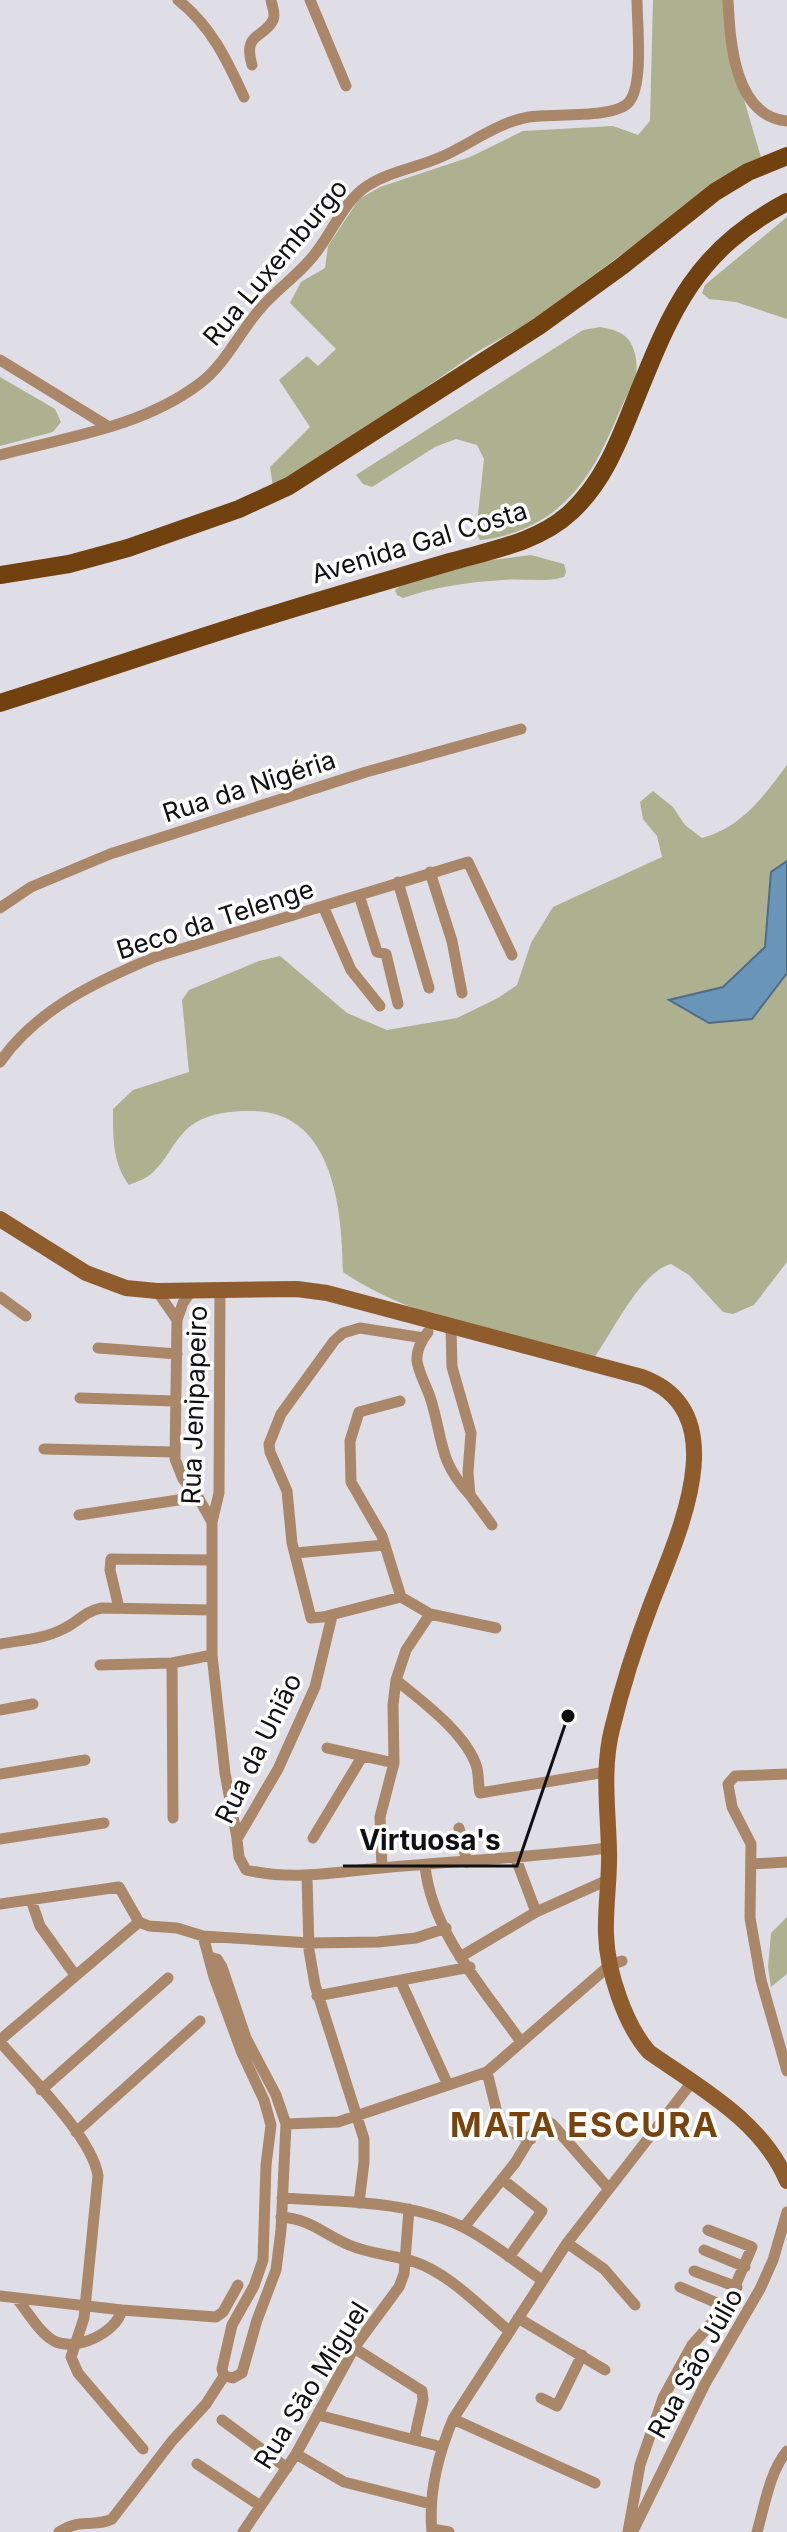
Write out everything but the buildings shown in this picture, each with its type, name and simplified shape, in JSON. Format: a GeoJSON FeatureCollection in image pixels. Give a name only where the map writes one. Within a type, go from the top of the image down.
{"type":"FeatureCollection","features":[{"type":"Feature","properties":{"kind":"main road"},"geometry":{"type":"LineString","coordinates":[[0,575],[69,564],[128,548],[239,509],[289,486],[539,326],[622,266],[715,192],[748,172],[787,156]]}},
{"type":"Feature","properties":{"kind":"main road","name":"Avenida Gal Costa"},"geometry":{"type":"LineString","coordinates":[[0,703],[310,603],[514,544],[548,529],[583,500],[614,454],[657,344],[687,287],[716,252],[737,233],[787,202]]}},
{"type":"Feature","properties":{"kind":"main road"},"geometry":{"type":"LineString","coordinates":[[0,1219],[86,1273],[126,1288],[157,1291],[297,1289],[327,1293],[654,1382],[677,1399],[690,1423],[693,1439],[691,1473],[682,1527],[639,1637],[612,1728],[606,1772],[610,1879],[606,1935],[630,2024],[639,2040],[649,2052],[751,2127],[776,2158],[787,2181]]}},
{"type":"Feature","properties":{"kind":"street"},"geometry":{"type":"LineString","coordinates":[[178,0],[200,20],[216,41],[244,97]]}},
{"type":"Feature","properties":{"kind":"street"},"geometry":{"type":"LineString","coordinates":[[252,65],[252,41],[273,21],[271,0]]}},
{"type":"Feature","properties":{"kind":"street"},"geometry":{"type":"LineString","coordinates":[[310,0],[346,86]]}},
{"type":"Feature","properties":{"kind":"street","name":"Rua Luxemburgo"},"geometry":{"type":"LineString","coordinates":[[0,455],[109,427],[174,401],[212,373],[260,308],[314,257],[351,200],[365,187],[397,171],[438,159],[525,117],[610,111],[630,101],[637,82],[637,0]]}},
{"type":"Feature","properties":{"kind":"street"},"geometry":{"type":"LineString","coordinates":[[728,0],[737,63],[749,99],[756,109],[782,120]]}},
{"type":"Feature","properties":{"kind":"street"},"geometry":{"type":"LineString","coordinates":[[0,360],[109,427]]}},
{"type":"Feature","properties":{"kind":"street","name":"Rua da Nigéria"},"geometry":{"type":"LineString","coordinates":[[0,908],[31,887],[110,854],[366,772],[521,729]]}},
{"type":"Feature","properties":{"kind":"street","name":"Beco da Telenge"},"geometry":{"type":"LineString","coordinates":[[0,1062],[10,1047],[65,1000],[97,982],[155,957],[468,862],[512,955]]}},
{"type":"Feature","properties":{"kind":"street"},"geometry":{"type":"LineString","coordinates":[[430,872],[452,941],[462,993]]}},
{"type":"Feature","properties":{"kind":"street"},"geometry":{"type":"LineString","coordinates":[[398,882],[429,988]]}},
{"type":"Feature","properties":{"kind":"street"},"geometry":{"type":"LineString","coordinates":[[359,895],[377,952],[387,956],[398,1004]]}},
{"type":"Feature","properties":{"kind":"street"},"geometry":{"type":"LineString","coordinates":[[323,906],[347,962],[380,1006]]}},
{"type":"Feature","properties":{"kind":"street","name":"Rua Jenipapeiro"},"geometry":{"type":"LineString","coordinates":[[220,1290],[219,1493],[212,1522],[212,1655],[225,1773],[237,1839]]}},
{"type":"Feature","properties":{"kind":"street"},"geometry":{"type":"LineString","coordinates":[[157,1291],[177,1320]]}},
{"type":"Feature","properties":{"kind":"street"},"geometry":{"type":"LineString","coordinates":[[191,1291],[177,1320],[175,1452],[183,1479],[212,1522]]}},
{"type":"Feature","properties":{"kind":"street"},"geometry":{"type":"LineString","coordinates":[[0,1297],[26,1316]]}},
{"type":"Feature","properties":{"kind":"street"},"geometry":{"type":"LineString","coordinates":[[470,1495],[471,1433],[443,1325],[424,1338],[417,1360],[452,1475],[492,1525]]}},
{"type":"Feature","properties":{"kind":"street"},"geometry":{"type":"LineString","coordinates":[[401,1597],[332,1616],[311,1618],[295,1553],[287,1491],[270,1452],[271,1435],[281,1414],[343,1333],[360,1328],[424,1338]]}},
{"type":"Feature","properties":{"kind":"street"},"geometry":{"type":"LineString","coordinates":[[98,1348],[177,1354]]}},
{"type":"Feature","properties":{"kind":"street"},"geometry":{"type":"LineString","coordinates":[[80,1398],[175,1401]]}},
{"type":"Feature","properties":{"kind":"street"},"geometry":{"type":"LineString","coordinates":[[400,1401],[359,1412],[353,1425],[349,1451],[353,1488],[372,1515],[401,1597],[430,1614],[496,1628]]}},
{"type":"Feature","properties":{"kind":"street"},"geometry":{"type":"LineString","coordinates":[[44,1449],[175,1452]]}},
{"type":"Feature","properties":{"kind":"street"},"geometry":{"type":"LineString","coordinates":[[79,1515],[198,1497]]}},
{"type":"Feature","properties":{"kind":"street"},"geometry":{"type":"LineString","coordinates":[[295,1553],[385,1545]]}},
{"type":"Feature","properties":{"kind":"street"},"geometry":{"type":"LineString","coordinates":[[119,1608],[109,1564],[111,1559],[211,1560]]}},
{"type":"Feature","properties":{"kind":"street"},"geometry":{"type":"LineString","coordinates":[[0,1644],[51,1635],[93,1609],[211,1610]]}},
{"type":"Feature","properties":{"kind":"street"},"geometry":{"type":"LineString","coordinates":[[382,1868],[380,1817],[394,1763],[396,1680],[406,1650],[430,1614]]}},
{"type":"Feature","properties":{"kind":"street","name":"Rua da União"},"geometry":{"type":"LineString","coordinates":[[332,1616],[315,1687],[278,1769],[237,1839],[239,1857],[246,1870],[307,1877],[609,1848]]}},
{"type":"Feature","properties":{"kind":"street"},"geometry":{"type":"LineString","coordinates":[[100,1665],[172,1663],[212,1655]]}},
{"type":"Feature","properties":{"kind":"street"},"geometry":{"type":"LineString","coordinates":[[172,1663],[173,1818]]}},
{"type":"Feature","properties":{"kind":"street"},"geometry":{"type":"LineString","coordinates":[[396,1680],[430,1707],[472,1758],[477,1769],[480,1793],[606,1772]]}},
{"type":"Feature","properties":{"kind":"street"},"geometry":{"type":"LineString","coordinates":[[0,1710],[33,1704]]}},
{"type":"Feature","properties":{"kind":"street"},"geometry":{"type":"LineString","coordinates":[[327,1748],[394,1763]]}},
{"type":"Feature","properties":{"kind":"street"},"geometry":{"type":"LineString","coordinates":[[313,1838],[362,1757]]}},
{"type":"Feature","properties":{"kind":"street"},"geometry":{"type":"LineString","coordinates":[[0,1774],[85,1760]]}},
{"type":"Feature","properties":{"kind":"street"},"geometry":{"type":"LineString","coordinates":[[787,1774],[735,1776],[728,1784],[732,1807],[751,1844],[750,1918],[761,1980],[787,2071]]}},
{"type":"Feature","properties":{"kind":"street"},"geometry":{"type":"LineString","coordinates":[[0,1839],[104,1823]]}},
{"type":"Feature","properties":{"kind":"street"},"geometry":{"type":"LineString","coordinates":[[459,1828],[467,1862]]}},
{"type":"Feature","properties":{"kind":"street"},"geometry":{"type":"LineString","coordinates":[[516,1859],[536,1912]]}},
{"type":"Feature","properties":{"kind":"street"},"geometry":{"type":"LineString","coordinates":[[753,1864],[787,1862]]}},
{"type":"Feature","properties":{"kind":"street"},"geometry":{"type":"LineString","coordinates":[[425,1866],[431,1900],[460,1957],[521,2042]]}},
{"type":"Feature","properties":{"kind":"street"},"geometry":{"type":"LineString","coordinates":[[307,1877],[309,1943],[317,1996],[359,2116],[365,2152],[359,2203]]}},
{"type":"Feature","properties":{"kind":"street"},"geometry":{"type":"LineString","coordinates":[[460,1957],[536,1912],[610,1879]]}},
{"type":"Feature","properties":{"kind":"street"},"geometry":{"type":"LineString","coordinates":[[0,1904],[122,1888],[129,1908],[139,1922],[203,1936],[309,1943],[378,1942],[416,1938],[446,1928]]}},
{"type":"Feature","properties":{"kind":"street"},"geometry":{"type":"LineString","coordinates":[[31,1900],[40,1926],[75,1975]]}},
{"type":"Feature","properties":{"kind":"street"},"geometry":{"type":"LineString","coordinates":[[139,1922],[0,2041],[93,2157],[98,2176],[86,2306],[83,2327],[74,2343],[71,2357],[78,2373],[143,2449]]}},
{"type":"Feature","properties":{"kind":"street"},"geometry":{"type":"LineString","coordinates":[[59,2532],[80,2522],[106,2523],[112,2519],[172,2441],[203,2409],[224,2376],[222,2369],[232,2325],[254,2286],[263,2260],[266,2165],[271,2125],[264,2100],[242,2053],[203,1936]]}},
{"type":"Feature","properties":{"kind":"street"},"geometry":{"type":"LineString","coordinates":[[209,1957],[220,1963],[246,2038],[276,2095],[286,2124],[274,2279],[257,2320],[242,2373],[236,2378],[224,2376]]}},
{"type":"Feature","properties":{"kind":"street"},"geometry":{"type":"LineString","coordinates":[[286,2124],[338,2122],[487,2072],[616,1963]]}},
{"type":"Feature","properties":{"kind":"street"},"geometry":{"type":"LineString","coordinates":[[317,1996],[470,1967]]}},
{"type":"Feature","properties":{"kind":"street"},"geometry":{"type":"LineString","coordinates":[[41,2090],[168,1978]]}},
{"type":"Feature","properties":{"kind":"street"},"geometry":{"type":"LineString","coordinates":[[401,1982],[448,2085]]}},
{"type":"Feature","properties":{"kind":"street"},"geometry":{"type":"LineString","coordinates":[[76,2132],[200,2021]]}},
{"type":"Feature","properties":{"kind":"street"},"geometry":{"type":"LineString","coordinates":[[487,2072],[501,2129],[531,2139]]}},
{"type":"Feature","properties":{"kind":"street"},"geometry":{"type":"LineString","coordinates":[[449,2532],[432,2531],[431,2504],[442,2447],[453,2419],[567,2243],[692,2082]]}},
{"type":"Feature","properties":{"kind":"street"},"geometry":{"type":"LineString","coordinates":[[464,2227],[531,2139],[537,2123],[543,2120],[552,2124],[609,2189]]}},
{"type":"Feature","properties":{"kind":"street"},"geometry":{"type":"LineString","coordinates":[[502,2179],[542,2211],[509,2257]]}},
{"type":"Feature","properties":{"kind":"street"},"geometry":{"type":"LineString","coordinates":[[282,2198],[409,2209],[464,2227],[542,2280]]}},
{"type":"Feature","properties":{"kind":"street","name":"Rua São Miguel"},"geometry":{"type":"LineString","coordinates":[[243,2532],[296,2454],[354,2348],[399,2287],[409,2209]]}},
{"type":"Feature","properties":{"kind":"street","name":"Rua São Júlio"},"geometry":{"type":"LineString","coordinates":[[630,2532],[705,2384],[760,2289],[773,2260],[787,2212]]}},
{"type":"Feature","properties":{"kind":"street"},"geometry":{"type":"LineString","coordinates":[[281,2217],[308,2221],[358,2249],[405,2259],[437,2273],[509,2331]]}},
{"type":"Feature","properties":{"kind":"street"},"geometry":{"type":"LineString","coordinates":[[630,2532],[637,2477],[663,2398],[692,2345],[726,2307],[752,2247],[708,2230]]}},
{"type":"Feature","properties":{"kind":"street"},"geometry":{"type":"LineString","coordinates":[[567,2243],[604,2269],[635,2305]]}},
{"type":"Feature","properties":{"kind":"street"},"geometry":{"type":"LineString","coordinates":[[704,2250],[745,2267]]}},
{"type":"Feature","properties":{"kind":"street"},"geometry":{"type":"LineString","coordinates":[[694,2271],[737,2287]]}},
{"type":"Feature","properties":{"kind":"street"},"geometry":{"type":"LineString","coordinates":[[0,2296],[216,2317],[223,2312],[238,2285]]}},
{"type":"Feature","properties":{"kind":"street"},"geometry":{"type":"LineString","coordinates":[[680,2287],[726,2307]]}},
{"type":"Feature","properties":{"kind":"street"},"geometry":{"type":"LineString","coordinates":[[16,2298],[53,2340],[74,2343],[103,2335],[120,2318],[122,2310]]}},
{"type":"Feature","properties":{"kind":"street"},"geometry":{"type":"LineString","coordinates":[[518,2318],[605,2370]]}},
{"type":"Feature","properties":{"kind":"street"},"geometry":{"type":"LineString","coordinates":[[354,2348],[422,2391],[414,2440]]}},
{"type":"Feature","properties":{"kind":"street"},"geometry":{"type":"LineString","coordinates":[[541,2398],[557,2406],[582,2355]]}},
{"type":"Feature","properties":{"kind":"street"},"geometry":{"type":"LineString","coordinates":[[318,2415],[442,2447]]}},
{"type":"Feature","properties":{"kind":"street"},"geometry":{"type":"LineString","coordinates":[[453,2419],[595,2483]]}},
{"type":"Feature","properties":{"kind":"street"},"geometry":{"type":"LineString","coordinates":[[222,2420],[287,2468]]}},
{"type":"Feature","properties":{"kind":"street"},"geometry":{"type":"LineString","coordinates":[[757,2532],[775,2472],[787,2451]]}},
{"type":"Feature","properties":{"kind":"street"},"geometry":{"type":"LineString","coordinates":[[296,2454],[344,2482],[431,2504]]}},
{"type":"Feature","properties":{"kind":"street"},"geometry":{"type":"LineString","coordinates":[[197,2464],[259,2505]]}},
{"type":"Feature","properties":{"kind":"green space"},"geometry":{"type":"Polygon","coordinates":[[[653,0],[726,0],[731,56],[761,157],[743,165],[530,322],[477,352],[331,453],[273,487],[270,467],[310,427],[279,380],[307,356],[318,366],[336,349],[290,303],[301,282],[325,268],[328,246],[359,199],[380,187],[470,157],[523,131],[613,126],[638,135],[650,121],[653,0]]]}},
{"type":"Feature","properties":{"kind":"green space"},"geometry":{"type":"Polygon","coordinates":[[[787,217],[787,319],[736,302],[709,299],[702,293],[705,285],[787,217]]]}},
{"type":"Feature","properties":{"kind":"green space"},"geometry":{"type":"Polygon","coordinates":[[[600,327],[619,332],[630,342],[636,361],[635,378],[603,449],[588,474],[570,497],[542,519],[512,533],[480,540],[476,533],[484,459],[477,445],[456,439],[435,447],[372,487],[363,484],[356,475],[583,330],[600,327]]]}},
{"type":"Feature","properties":{"kind":"green space"},"geometry":{"type":"Polygon","coordinates":[[[0,377],[55,409],[61,422],[53,432],[0,446],[0,377]]]}},
{"type":"Feature","properties":{"kind":"green space"},"geometry":{"type":"Polygon","coordinates":[[[531,555],[564,564],[564,577],[464,584],[403,598],[395,590],[485,561],[531,555]]]}},
{"type":"Feature","properties":{"kind":"green space"},"geometry":{"type":"Polygon","coordinates":[[[787,765],[787,1262],[754,1305],[733,1314],[723,1312],[689,1275],[671,1264],[660,1269],[638,1291],[593,1359],[464,1325],[400,1303],[343,1272],[340,1220],[328,1168],[316,1145],[299,1127],[277,1115],[242,1111],[208,1117],[188,1128],[149,1176],[129,1185],[123,1176],[115,1148],[113,1109],[133,1090],[189,1072],[182,1000],[189,990],[259,961],[280,956],[347,1013],[387,1030],[457,1018],[517,985],[531,943],[553,907],[662,857],[657,836],[643,819],[640,802],[653,791],[702,838],[740,819],[787,765]]]}},
{"type":"Feature","properties":{"kind":"green space"},"geometry":{"type":"Polygon","coordinates":[[[787,1917],[787,1974],[771,1987],[768,1967],[771,1933],[787,1917]]]}},
{"type":"Feature","properties":{"kind":"water"},"geometry":{"type":"Polygon","coordinates":[[[787,861],[787,973],[752,1019],[709,1023],[669,1000],[723,987],[765,947],[771,872],[787,861]]]}},
{"type":"Feature","properties":{"kind":"place","name":"Virtuosa's"},"geometry":{"type":"Point","coordinates":[568,1716]}},
{"type":"Feature","properties":{"kind":"district","name":"MATA ESCURA"},"geometry":{"type":"Point","coordinates":[585,2124]}}]}
